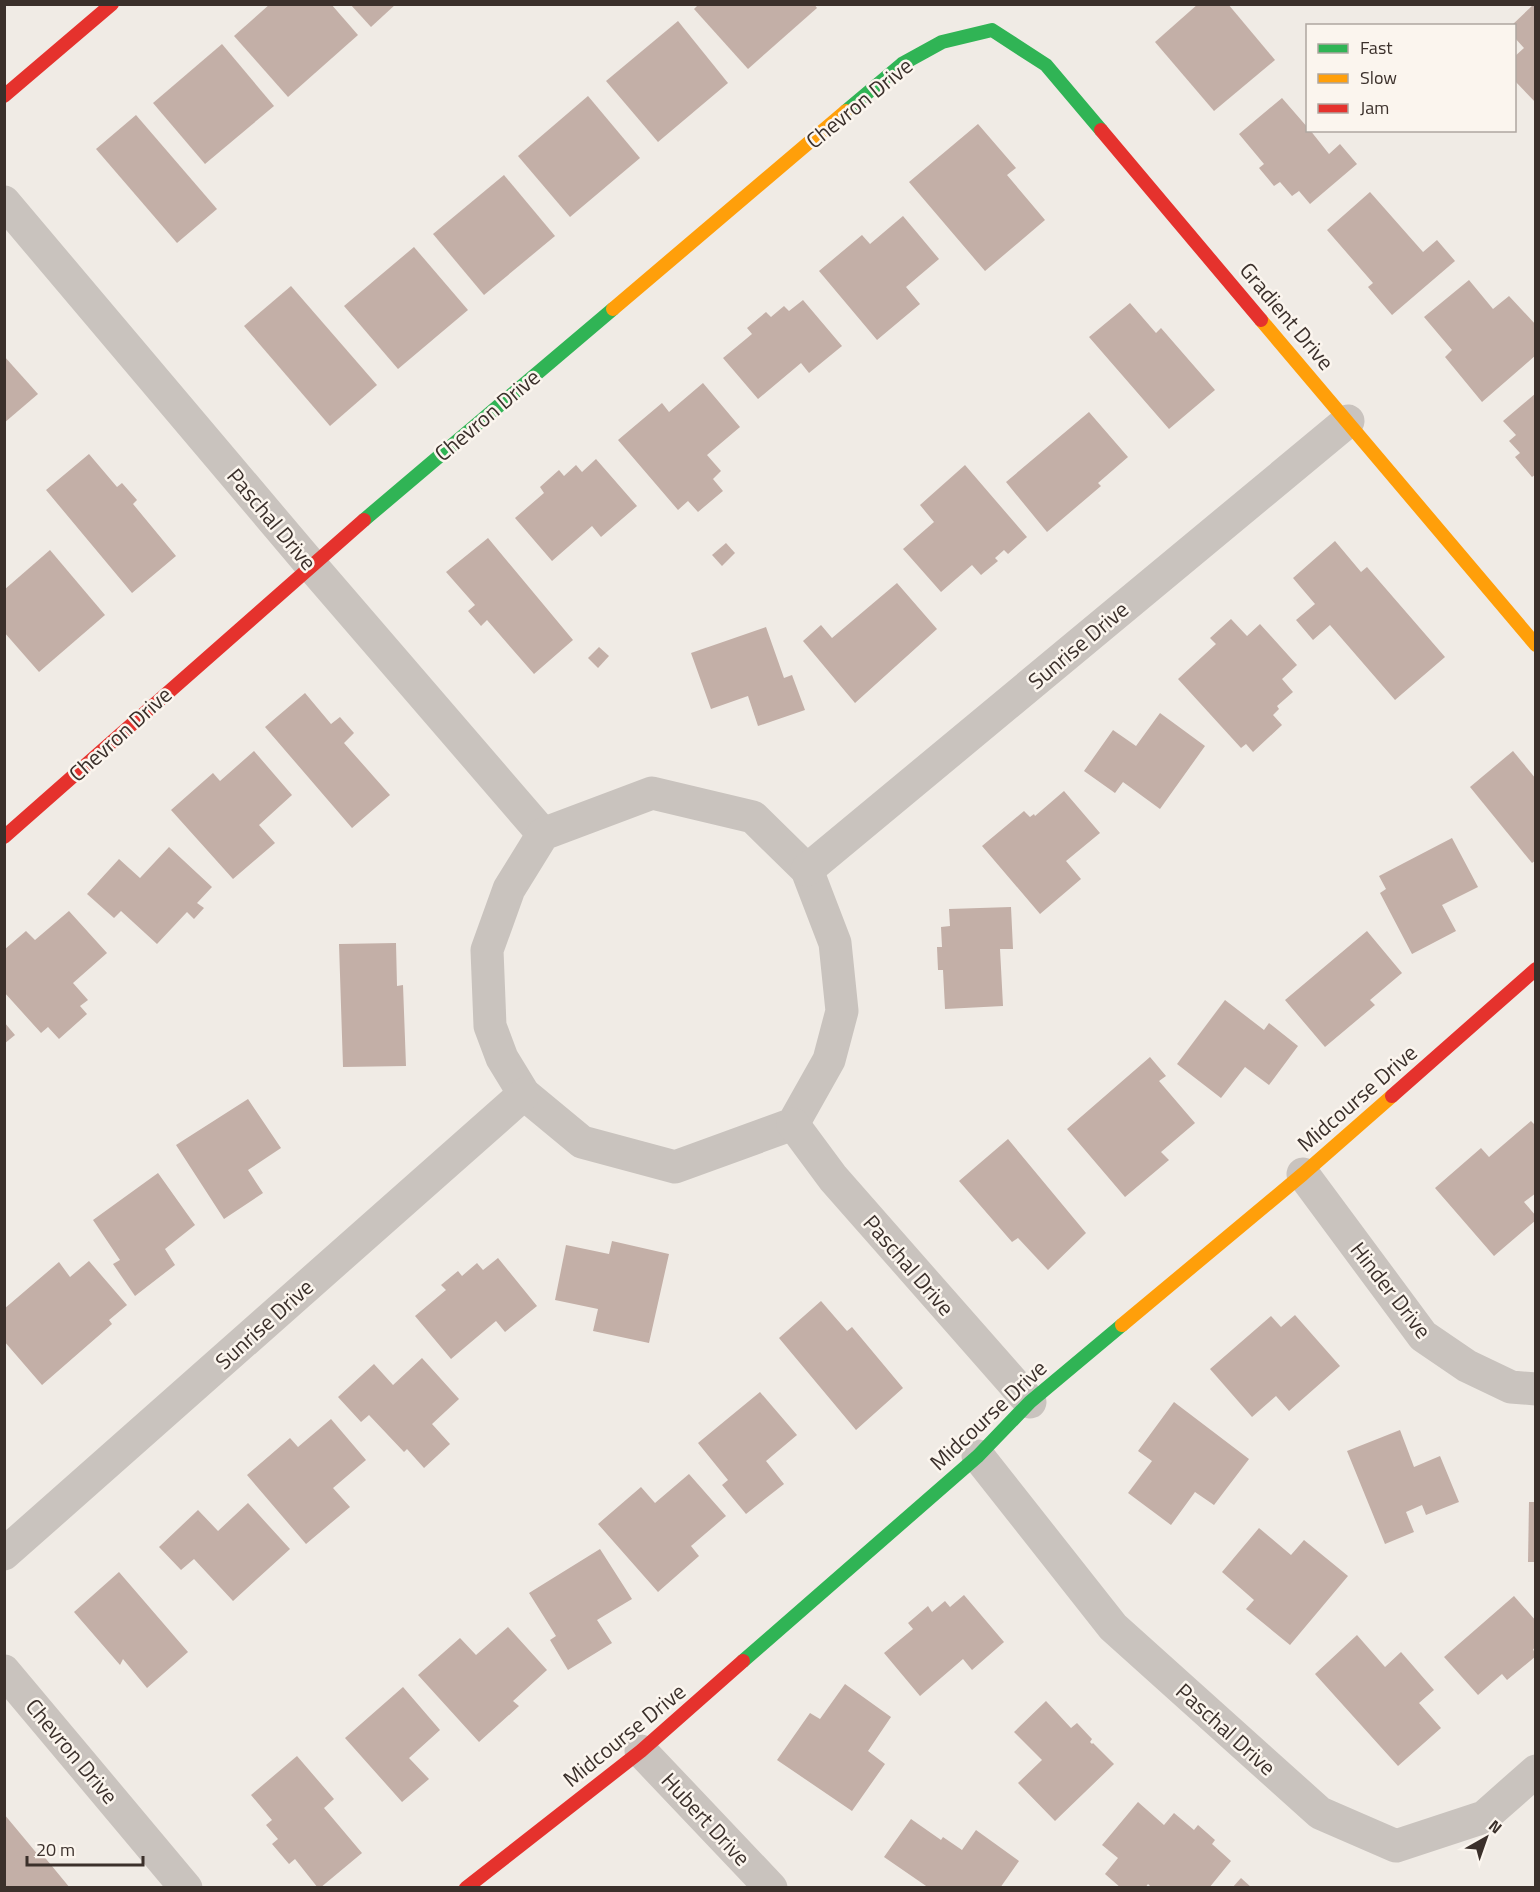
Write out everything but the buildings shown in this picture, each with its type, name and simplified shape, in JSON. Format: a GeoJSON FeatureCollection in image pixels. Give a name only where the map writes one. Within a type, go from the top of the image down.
{"type":"FeatureCollection","features":[{"type":"Feature","properties":{"kind":"street"},"geometry":{"type":"LineString","coordinates":[[4,96],[112,4]]}},
{"type":"Feature","properties":{"kind":"street","name":"Gradient Drive"},"geometry":{"type":"LineString","coordinates":[[992,30],[1046,65],[1536,645]]}},
{"type":"Feature","properties":{"kind":"street","name":"Chevron Drive"},"geometry":{"type":"LineString","coordinates":[[4,837],[311,565],[902,64],[942,42],[992,30]]}},
{"type":"Feature","properties":{"kind":"street","name":"Paschal Drive"},"geometry":{"type":"LineString","coordinates":[[4,202],[311,565],[543,834]]}},
{"type":"Feature","properties":{"kind":"street","name":"Sunrise Drive"},"geometry":{"type":"LineString","coordinates":[[807,870],[1348,421]]}},
{"type":"Feature","properties":{"kind":"street"},"geometry":{"type":"LineString","coordinates":[[652,793],[753,817],[807,870],[835,944],[842,1011],[829,1059],[793,1124],[675,1167],[582,1142],[524,1094],[502,1058],[490,1026],[487,950],[509,888],[543,834],[652,793]]}},
{"type":"Feature","properties":{"kind":"street","name":"Midcourse Drive"},"geometry":{"type":"LineString","coordinates":[[466,1887],[641,1751],[978,1456],[1030,1402],[1303,1174],[1536,969]]}},
{"type":"Feature","properties":{"kind":"street","name":"Sunrise Drive"},"geometry":{"type":"LineString","coordinates":[[4,1554],[524,1094]]}},
{"type":"Feature","properties":{"kind":"street","name":"Paschal Drive"},"geometry":{"type":"LineString","coordinates":[[793,1124],[833,1178],[1030,1402]]}},
{"type":"Feature","properties":{"kind":"street","name":"Hinder Drive"},"geometry":{"type":"LineString","coordinates":[[1303,1174],[1424,1336],[1467,1366],[1502,1383],[1511,1387],[1536,1389]]}},
{"type":"Feature","properties":{"kind":"street","name":"Paschal Drive"},"geometry":{"type":"LineString","coordinates":[[978,1456],[1113,1627],[1320,1813],[1396,1846],[1484,1817],[1536,1771]]}},
{"type":"Feature","properties":{"kind":"street","name":"Chevron Drive"},"geometry":{"type":"LineString","coordinates":[[4,1671],[186,1887]]}},
{"type":"Feature","properties":{"kind":"street","name":"Hubert Drive"},"geometry":{"type":"LineString","coordinates":[[641,1751],[771,1887]]}},
{"type":"Feature","properties":{"kind":"traffic: fast"},"geometry":{"type":"LineString","coordinates":[[846,111],[902,64],[942,42],[992,30],[1046,65],[1101,130]]}},
{"type":"Feature","properties":{"kind":"traffic: fast"},"geometry":{"type":"LineString","coordinates":[[364,520],[613,309]]}},
{"type":"Feature","properties":{"kind":"traffic: fast"},"geometry":{"type":"LineString","coordinates":[[743,1661],[978,1456],[1030,1402],[1122,1325]]}},
{"type":"Feature","properties":{"kind":"traffic: slow"},"geometry":{"type":"LineString","coordinates":[[613,309],[846,111]]}},
{"type":"Feature","properties":{"kind":"traffic: slow"},"geometry":{"type":"LineString","coordinates":[[1261,320],[1536,645]]}},
{"type":"Feature","properties":{"kind":"traffic: slow"},"geometry":{"type":"LineString","coordinates":[[1122,1325],[1303,1174],[1392,1096]]}},
{"type":"Feature","properties":{"kind":"traffic: jam"},"geometry":{"type":"LineString","coordinates":[[4,96],[112,4]]}},
{"type":"Feature","properties":{"kind":"traffic: jam"},"geometry":{"type":"LineString","coordinates":[[1101,130],[1261,320]]}},
{"type":"Feature","properties":{"kind":"traffic: jam"},"geometry":{"type":"LineString","coordinates":[[4,837],[364,520]]}},
{"type":"Feature","properties":{"kind":"traffic: jam"},"geometry":{"type":"LineString","coordinates":[[1392,1096],[1536,969]]}},
{"type":"Feature","properties":{"kind":"traffic: jam"},"geometry":{"type":"LineString","coordinates":[[466,1888],[641,1751],[743,1661]]}}]}
